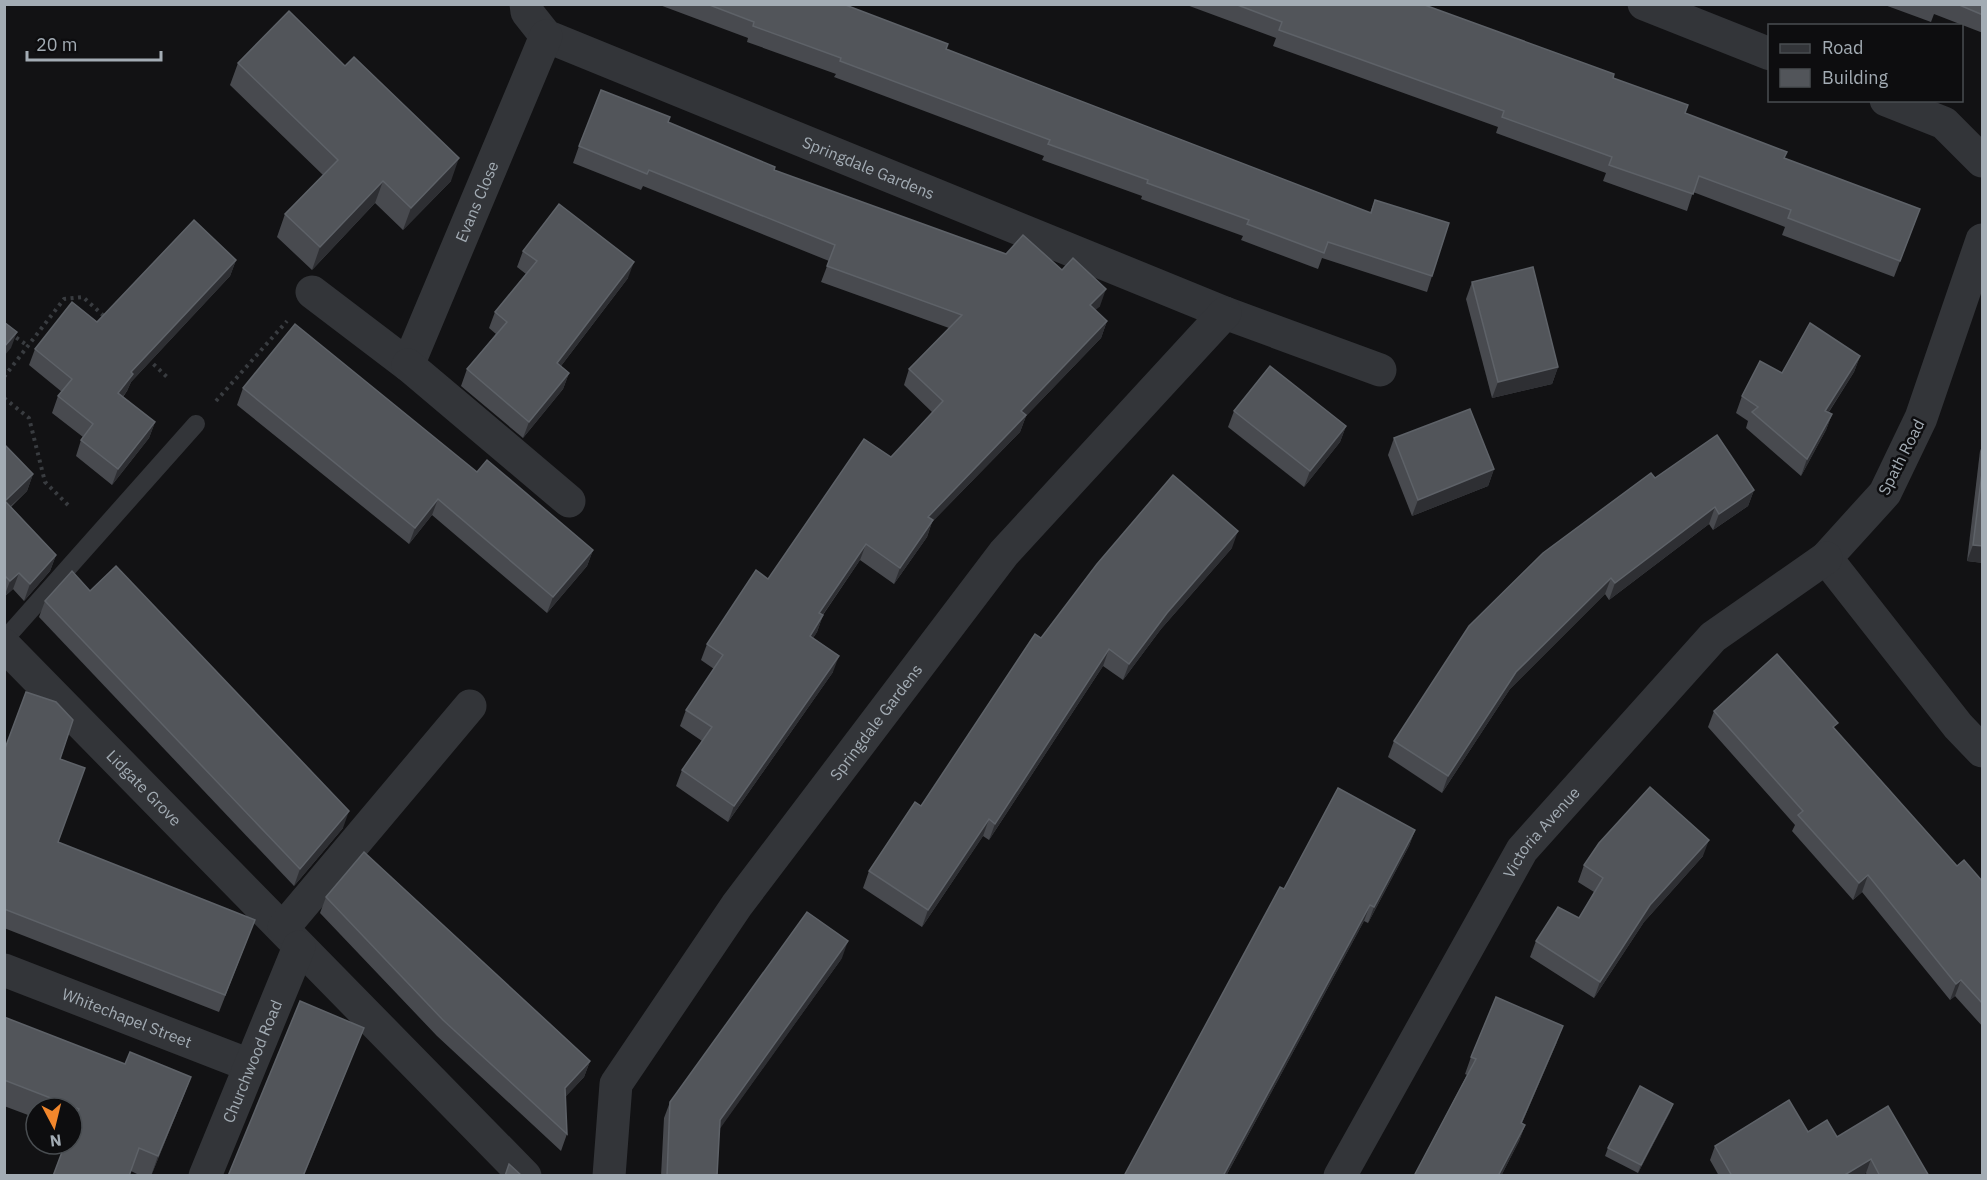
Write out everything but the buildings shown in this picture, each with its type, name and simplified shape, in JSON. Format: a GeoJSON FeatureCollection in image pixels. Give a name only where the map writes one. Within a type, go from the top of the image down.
{"type":"FeatureCollection","features":[{"type":"Feature","properties":{"kind":"street","name":"Springdale Gardens"},"geometry":{"type":"LineString","coordinates":[[526,4],[527,12],[546,36],[1225,313],[1380,370]]}},
{"type":"Feature","properties":{"kind":"street"},"geometry":{"type":"LineString","coordinates":[[1644,4],[1768,53]]}},
{"type":"Feature","properties":{"kind":"street","name":"Evans Close"},"geometry":{"type":"LineString","coordinates":[[408,365],[546,36]]}},
{"type":"Feature","properties":{"kind":"street"},"geometry":{"type":"LineString","coordinates":[[1891,102],[1944,123],[1983,161]]}},
{"type":"Feature","properties":{"kind":"street","name":"Spath Road"},"geometry":{"type":"LineString","coordinates":[[1826,558],[1885,493],[1890,483],[1921,418],[1983,240]]}},
{"type":"Feature","properties":{"kind":"street"},"geometry":{"type":"LineString","coordinates":[[312,292],[408,365],[569,501]]}},
{"type":"Feature","properties":{"kind":"street","name":"Springdale Gardens"},"geometry":{"type":"LineString","coordinates":[[609,1176],[616,1084],[737,905],[1004,553],[1225,313]]}},
{"type":"Feature","properties":{"kind":"street"},"geometry":{"type":"LineString","coordinates":[[1826,558],[1958,726],[1983,751]]}},
{"type":"Feature","properties":{"kind":"street","name":"Victoria Avenue"},"geometry":{"type":"LineString","coordinates":[[1340,1176],[1522,850],[1713,637],[1826,558]]}},
{"type":"Feature","properties":{"kind":"street","name":"Lidgate Grove"},"geometry":{"type":"LineString","coordinates":[[4,645],[525,1176]]}},
{"type":"Feature","properties":{"kind":"street"},"geometry":{"type":"LineString","coordinates":[[291,937],[470,706]]}},
{"type":"Feature","properties":{"kind":"street","name":"Churchwood Road"},"geometry":{"type":"LineString","coordinates":[[205,1176],[249,1065],[291,937]]}},
{"type":"Feature","properties":{"kind":"street","name":"Whitechapel Street"},"geometry":{"type":"LineString","coordinates":[[4,970],[249,1065]]}},
{"type":"Feature","properties":{"kind":"lane"},"geometry":{"type":"LineString","coordinates":[[4,640],[196,424]]}},
{"type":"Feature","properties":{"kind":"path"},"geometry":{"type":"LineString","coordinates":[[196,424],[312,292]]}},
{"type":"Feature","properties":{"kind":"path"},"geometry":{"type":"LineString","coordinates":[[4,377],[64,299],[83,297],[108,321]]}},
{"type":"Feature","properties":{"kind":"path"},"geometry":{"type":"LineString","coordinates":[[4,329],[28,346]]}},
{"type":"Feature","properties":{"kind":"path"},"geometry":{"type":"LineString","coordinates":[[142,353],[167,377]]}},
{"type":"Feature","properties":{"kind":"path"},"geometry":{"type":"LineString","coordinates":[[4,398],[29,418],[45,482],[71,508]]}}]}
